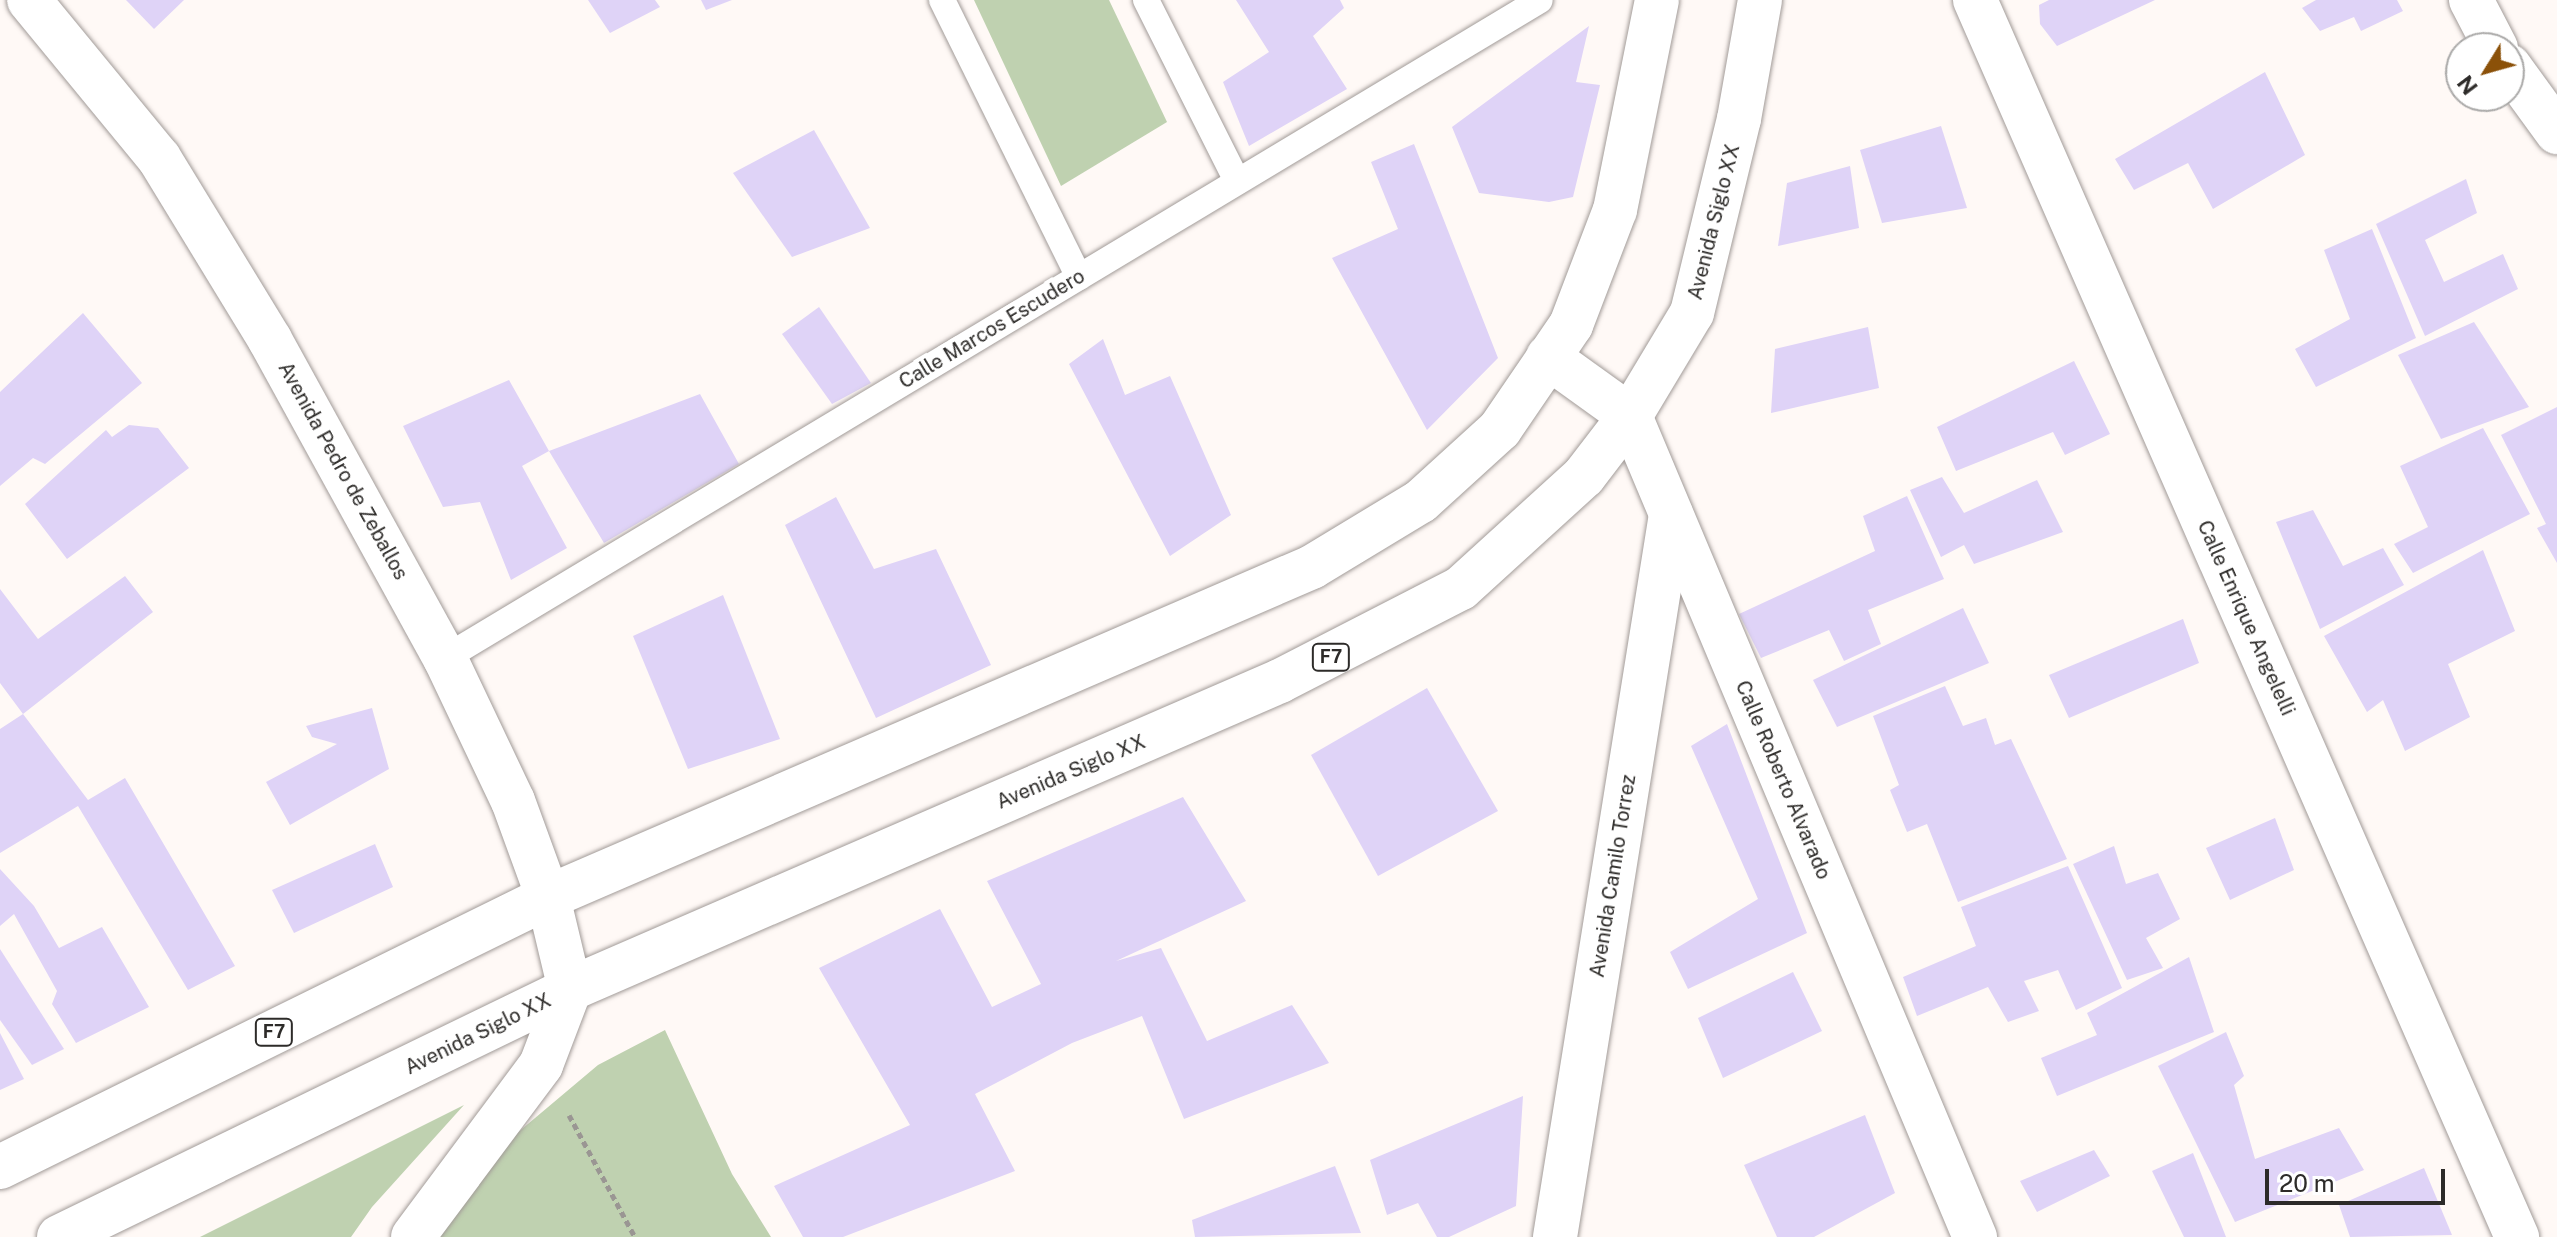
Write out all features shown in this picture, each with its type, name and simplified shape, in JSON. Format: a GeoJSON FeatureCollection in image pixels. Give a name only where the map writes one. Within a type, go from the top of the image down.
{"type":"FeatureCollection","features":[{"type":"Feature","properties":{"kind":"main road","name":"Avenida Pedro de Zeballos"},"geometry":{"type":"LineString","coordinates":[[29,0],[159,158],[270,340],[445,658],[513,801],[548,897],[570,989]]}},
{"type":"Feature","properties":{"kind":"main road","name":"F7"},"geometry":{"type":"LineString","coordinates":[[0,1167],[548,897],[1312,567],[1421,501],[1500,429],[1571,325],[1615,210],[1657,0]]}},
{"type":"Feature","properties":{"kind":"main road","name":"Avenida Siglo XX"},"geometry":{"type":"LineString","coordinates":[[59,1237],[570,989],[1369,639],[1461,588],[1584,476],[1630,416],[1692,313],[1739,119],[1760,0]]}},
{"type":"Feature","properties":{"kind":"main road","name":"Calle Enrique Angelelli"},"geometry":{"type":"LineString","coordinates":[[1975,0],[2517,1237]]}},
{"type":"Feature","properties":{"kind":"main road"},"geometry":{"type":"LineString","coordinates":[[2471,0],[2488,32]]}},
{"type":"Feature","properties":{"kind":"main road"},"geometry":{"type":"LineString","coordinates":[[2525,88],[2557,132]]}},
{"type":"Feature","properties":{"kind":"main road"},"geometry":{"type":"LineString","coordinates":[[1548,357],[1630,416]]}},
{"type":"Feature","properties":{"kind":"main road","name":"Calle Roberto Alvarado"},"geometry":{"type":"LineString","coordinates":[[1630,416],[1975,1237]]}},
{"type":"Feature","properties":{"kind":"main road","name":"Avenida Camilo Torrez"},"geometry":{"type":"LineString","coordinates":[[1555,1237],[1671,514]]}},
{"type":"Feature","properties":{"kind":"main road"},"geometry":{"type":"LineString","coordinates":[[413,1237],[541,1065],[570,989]]}},
{"type":"Feature","properties":{"kind":"lane"},"geometry":{"type":"LineString","coordinates":[[942,0],[1079,277]]}},
{"type":"Feature","properties":{"kind":"lane"},"geometry":{"type":"LineString","coordinates":[[1146,0],[1237,181]]}},
{"type":"Feature","properties":{"kind":"lane","name":"Calle Marcos Escudero"},"geometry":{"type":"LineString","coordinates":[[445,658],[1540,0]]}},
{"type":"Feature","properties":{"kind":"path"},"geometry":{"type":"LineString","coordinates":[[541,1065],[635,1237]]}},
{"type":"Feature","properties":{"kind":"green space"},"geometry":{"type":"Polygon","coordinates":[[[974,0],[1109,0],[1167,122],[1061,186],[974,0]]]}},
{"type":"Feature","properties":{"kind":"green space"},"geometry":{"type":"Polygon","coordinates":[[[665,1030],[732,1174],[771,1237],[429,1237],[447,1192],[598,1065],[665,1030]]]}},
{"type":"Feature","properties":{"kind":"green space"},"geometry":{"type":"Polygon","coordinates":[[[464,1105],[372,1207],[351,1237],[200,1237],[464,1105]]]}},
{"type":"Feature","properties":{"kind":"building"},"geometry":{"type":"Polygon","coordinates":[[[126,0],[184,0],[154,29],[126,0]]]}},
{"type":"Feature","properties":{"kind":"building"},"geometry":{"type":"Polygon","coordinates":[[[588,0],[655,0],[660,7],[610,33],[588,0]]]}},
{"type":"Feature","properties":{"kind":"building"},"geometry":{"type":"Polygon","coordinates":[[[701,0],[732,0],[706,10],[701,0]]]}},
{"type":"Feature","properties":{"kind":"building"},"geometry":{"type":"Polygon","coordinates":[[[1236,0],[1340,0],[1344,8],[1313,36],[1347,89],[1249,146],[1223,82],[1269,52],[1236,0]]]}},
{"type":"Feature","properties":{"kind":"building"},"geometry":{"type":"Polygon","coordinates":[[[2049,0],[2155,0],[2057,46],[2040,24],[2039,5],[2049,0]]]}},
{"type":"Feature","properties":{"kind":"building"},"geometry":{"type":"Polygon","coordinates":[[[2316,0],[2397,0],[2403,11],[2361,31],[2354,17],[2320,31],[2302,8],[2316,0]]]}},
{"type":"Feature","properties":{"kind":"building"},"geometry":{"type":"Polygon","coordinates":[[[1589,26],[1576,82],[1600,85],[1573,197],[1549,202],[1479,193],[1452,127],[1589,26]]]}},
{"type":"Feature","properties":{"kind":"building"},"geometry":{"type":"Polygon","coordinates":[[[2265,72],[2305,155],[2213,209],[2188,163],[2134,190],[2115,159],[2265,72]]]}},
{"type":"Feature","properties":{"kind":"building"},"geometry":{"type":"Polygon","coordinates":[[[1941,126],[1967,208],[1882,223],[1860,150],[1941,126]]]}},
{"type":"Feature","properties":{"kind":"building"},"geometry":{"type":"Polygon","coordinates":[[[814,130],[870,228],[792,257],[733,173],[814,130]]]}},
{"type":"Feature","properties":{"kind":"building"},"geometry":{"type":"Polygon","coordinates":[[[1414,144],[1498,358],[1427,430],[1332,258],[1398,229],[1371,162],[1414,144]]]}},
{"type":"Feature","properties":{"kind":"building"},"geometry":{"type":"Polygon","coordinates":[[[1850,166],[1859,228],[1778,246],[1787,183],[1850,166]]]}},
{"type":"Feature","properties":{"kind":"building"},"geometry":{"type":"Polygon","coordinates":[[[2466,179],[2477,213],[2425,240],[2444,282],[2503,254],[2518,289],[2425,336],[2376,224],[2466,179]]]}},
{"type":"Feature","properties":{"kind":"building"},"geometry":{"type":"Polygon","coordinates":[[[2372,229],[2416,338],[2316,387],[2295,349],[2350,319],[2324,250],[2372,229]]]}},
{"type":"Feature","properties":{"kind":"building"},"geometry":{"type":"Polygon","coordinates":[[[819,307],[871,383],[832,404],[782,334],[819,307]]]}},
{"type":"Feature","properties":{"kind":"building"},"geometry":{"type":"Polygon","coordinates":[[[83,313],[142,383],[45,464],[33,458],[0,486],[0,392],[83,313]]]}},
{"type":"Feature","properties":{"kind":"building"},"geometry":{"type":"Polygon","coordinates":[[[2474,322],[2529,407],[2441,439],[2398,355],[2474,322]]]}},
{"type":"Feature","properties":{"kind":"building"},"geometry":{"type":"Polygon","coordinates":[[[1868,327],[1879,388],[1771,413],[1775,349],[1868,327]]]}},
{"type":"Feature","properties":{"kind":"building"},"geometry":{"type":"Polygon","coordinates":[[[1103,339],[1125,395],[1170,376],[1231,515],[1170,556],[1069,364],[1103,339]]]}},
{"type":"Feature","properties":{"kind":"building"},"geometry":{"type":"Polygon","coordinates":[[[2074,361],[2110,434],[2065,455],[2053,432],[1956,471],[1937,427],[2074,361]]]}},
{"type":"Feature","properties":{"kind":"building"},"geometry":{"type":"Polygon","coordinates":[[[509,380],[549,451],[522,466],[567,548],[511,580],[480,502],[443,507],[403,426],[509,380]]]}},
{"type":"Feature","properties":{"kind":"building"},"geometry":{"type":"Polygon","coordinates":[[[700,394],[739,464],[604,543],[549,451],[700,394]]]}},
{"type":"Feature","properties":{"kind":"building"},"geometry":{"type":"Polygon","coordinates":[[[2557,407],[2557,563],[2537,528],[2546,524],[2501,435],[2557,407]]]}},
{"type":"Feature","properties":{"kind":"building"},"geometry":{"type":"Polygon","coordinates":[[[129,425],[158,428],[189,468],[67,559],[25,504],[106,430],[112,437],[129,425]]]}},
{"type":"Feature","properties":{"kind":"building"},"geometry":{"type":"Polygon","coordinates":[[[2483,428],[2530,514],[2413,573],[2394,544],[2428,527],[2400,466],[2483,428]]]}},
{"type":"Feature","properties":{"kind":"building"},"geometry":{"type":"Polygon","coordinates":[[[1942,477],[1964,513],[2037,480],[2063,532],[1974,564],[1964,545],[1941,557],[1910,490],[1942,477]]]}},
{"type":"Feature","properties":{"kind":"building"},"geometry":{"type":"Polygon","coordinates":[[[1907,496],[1944,579],[1868,610],[1881,644],[1844,661],[1829,630],[1761,658],[1739,614],[1875,551],[1863,516],[1907,496]]]}},
{"type":"Feature","properties":{"kind":"building"},"geometry":{"type":"Polygon","coordinates":[[[836,497],[874,569],[936,549],[991,665],[876,718],[785,525],[836,497]]]}},
{"type":"Feature","properties":{"kind":"building"},"geometry":{"type":"Polygon","coordinates":[[[2313,510],[2343,566],[2383,548],[2404,585],[2320,629],[2276,522],[2313,510]]]}},
{"type":"Feature","properties":{"kind":"building"},"geometry":{"type":"Polygon","coordinates":[[[2483,550],[2515,631],[2448,664],[2470,717],[2405,751],[2383,700],[2367,712],[2324,636],[2483,550]]]}},
{"type":"Feature","properties":{"kind":"building"},"geometry":{"type":"Polygon","coordinates":[[[125,576],[153,612],[23,714],[0,683],[0,589],[38,639],[125,576]]]}},
{"type":"Feature","properties":{"kind":"building"},"geometry":{"type":"Polygon","coordinates":[[[723,595],[780,739],[688,769],[633,636],[723,595]]]}},
{"type":"Feature","properties":{"kind":"building"},"geometry":{"type":"Polygon","coordinates":[[[1963,608],[1989,663],[1837,727],[1813,680],[1963,608]]]}},
{"type":"Feature","properties":{"kind":"building"},"geometry":{"type":"Polygon","coordinates":[[[2183,619],[2199,663],[2069,718],[2049,675],[2183,619]]]}},
{"type":"Feature","properties":{"kind":"building"},"geometry":{"type":"Polygon","coordinates":[[[1945,686],[1963,726],[1986,718],[1995,745],[2011,739],[2067,859],[1958,902],[1927,824],[1907,832],[1890,790],[1899,785],[1873,716],[1945,686]]]}},
{"type":"Feature","properties":{"kind":"building"},"geometry":{"type":"Polygon","coordinates":[[[1427,688],[1498,811],[1378,876],[1311,755],[1427,688]]]}},
{"type":"Feature","properties":{"kind":"building"},"geometry":{"type":"Polygon","coordinates":[[[372,708],[389,769],[290,825],[266,782],[337,744],[312,737],[306,726],[372,708]]]}},
{"type":"Feature","properties":{"kind":"building"},"geometry":{"type":"Polygon","coordinates":[[[23,714],[88,800],[125,778],[235,966],[188,990],[78,806],[0,853],[0,729],[23,714]]]}},
{"type":"Feature","properties":{"kind":"building"},"geometry":{"type":"Polygon","coordinates":[[[1727,724],[1807,933],[1688,989],[1670,952],[1758,899],[1691,746],[1727,724]]]}},
{"type":"Feature","properties":{"kind":"building"},"geometry":{"type":"Polygon","coordinates":[[[1183,797],[1246,901],[1116,961],[1161,948],[1207,1041],[1292,1005],[1329,1063],[1184,1119],[1142,1016],[1072,1043],[975,1094],[1015,1171],[843,1237],[803,1237],[774,1186],[910,1125],[819,968],[940,909],[992,1007],[1041,984],[987,881],[1183,797]]]}},
{"type":"Feature","properties":{"kind":"building"},"geometry":{"type":"Polygon","coordinates":[[[2275,818],[2294,870],[2230,900],[2206,848],[2275,818]]]}},
{"type":"Feature","properties":{"kind":"building"},"geometry":{"type":"Polygon","coordinates":[[[375,844],[393,887],[294,933],[272,890],[375,844]]]}},
{"type":"Feature","properties":{"kind":"building"},"geometry":{"type":"Polygon","coordinates":[[[2114,846],[2126,884],[2158,873],[2180,919],[2146,938],[2163,968],[2127,980],[2073,864],[2114,846]]]}},
{"type":"Feature","properties":{"kind":"building"},"geometry":{"type":"Polygon","coordinates":[[[2068,866],[2122,988],[2076,1010],[2058,970],[2024,981],[2039,1011],[2008,1022],[1988,987],[1917,1016],[1903,977],[1976,946],[1961,907],[2068,866]]]}},
{"type":"Feature","properties":{"kind":"building"},"geometry":{"type":"Polygon","coordinates":[[[0,869],[34,906],[59,948],[102,927],[149,1007],[76,1043],[52,1004],[57,991],[14,914],[0,926],[0,869]]]}},
{"type":"Feature","properties":{"kind":"building"},"geometry":{"type":"Polygon","coordinates":[[[0,949],[64,1049],[32,1065],[0,1020],[0,949]]]}},
{"type":"Feature","properties":{"kind":"building"},"geometry":{"type":"Polygon","coordinates":[[[2189,957],[2214,1032],[2057,1096],[2041,1058],[2097,1035],[2087,1013],[2189,957]]]}},
{"type":"Feature","properties":{"kind":"building"},"geometry":{"type":"Polygon","coordinates":[[[1793,972],[1822,1031],[1723,1078],[1698,1018],[1793,972]]]}},
{"type":"Feature","properties":{"kind":"building"},"geometry":{"type":"Polygon","coordinates":[[[2226,1032],[2244,1076],[2234,1085],[2255,1159],[2339,1128],[2364,1170],[2235,1222],[2158,1066],[2226,1032]]]}},
{"type":"Feature","properties":{"kind":"building"},"geometry":{"type":"Polygon","coordinates":[[[0,1033],[24,1079],[0,1090],[0,1033]]]}},
{"type":"Feature","properties":{"kind":"building"},"geometry":{"type":"Polygon","coordinates":[[[1523,1096],[1516,1206],[1449,1237],[1437,1237],[1418,1203],[1387,1215],[1370,1160],[1523,1096]]]}},
{"type":"Feature","properties":{"kind":"building"},"geometry":{"type":"Polygon","coordinates":[[[1865,1115],[1895,1193],[1814,1237],[1777,1237],[1744,1165],[1865,1115]]]}},
{"type":"Feature","properties":{"kind":"building"},"geometry":{"type":"Polygon","coordinates":[[[2094,1150],[2110,1176],[2037,1212],[2020,1181],[2094,1150]]]}},
{"type":"Feature","properties":{"kind":"building"},"geometry":{"type":"Polygon","coordinates":[[[2193,1153],[2226,1237],[2184,1237],[2152,1171],[2193,1153]]]}},
{"type":"Feature","properties":{"kind":"building"},"geometry":{"type":"Polygon","coordinates":[[[1335,1166],[1361,1233],[1195,1237],[1192,1220],[1335,1166]]]}},
{"type":"Feature","properties":{"kind":"building"},"geometry":{"type":"Polygon","coordinates":[[[2424,1168],[2452,1235],[2350,1237],[2339,1205],[2424,1168]]]}}]}
